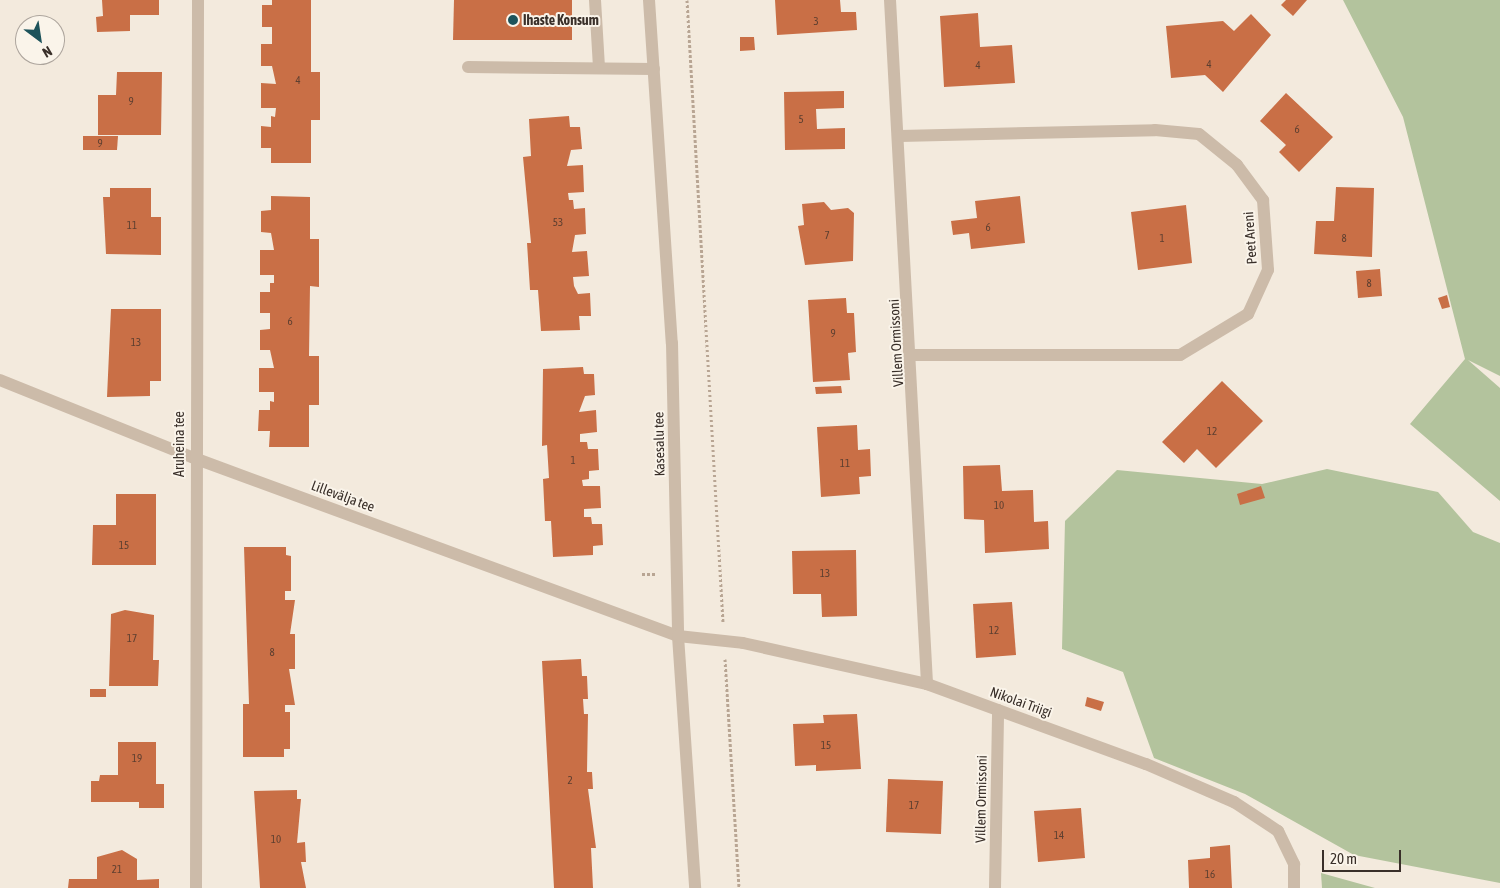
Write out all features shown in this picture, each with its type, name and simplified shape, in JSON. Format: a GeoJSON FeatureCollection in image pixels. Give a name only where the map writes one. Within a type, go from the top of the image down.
{"type":"FeatureCollection","features":[{"type":"Feature","properties":{"kind":"street","name":"Aruheina tee"},"geometry":{"type":"LineString","coordinates":[[196,888],[194,458],[198,0]]}},
{"type":"Feature","properties":{"kind":"street"},"geometry":{"type":"LineString","coordinates":[[595,0],[599,67]]}},
{"type":"Feature","properties":{"kind":"street","name":"Kasesalu tee"},"geometry":{"type":"LineString","coordinates":[[649,0],[672,343],[678,636],[694,888]]}},
{"type":"Feature","properties":{"kind":"street","name":"Villem Ormissoni"},"geometry":{"type":"LineString","coordinates":[[890,0],[900,136],[928,684]]}},
{"type":"Feature","properties":{"kind":"street"},"geometry":{"type":"LineString","coordinates":[[468,66],[654,69]]}},
{"type":"Feature","properties":{"kind":"street","name":"Peet Areni"},"geometry":{"type":"LineString","coordinates":[[900,136],[1155,130],[1200,134],[1237,165],[1263,200],[1268,270],[1248,314],[1180,355],[912,355]]}},
{"type":"Feature","properties":{"kind":"street","name":"Lillevälja tee"},"geometry":{"type":"LineString","coordinates":[[0,380],[194,458],[678,636]]}},
{"type":"Feature","properties":{"kind":"street","name":"Nikolai Triigi"},"geometry":{"type":"LineString","coordinates":[[678,636],[724,640],[928,684],[1146,764],[1234,802],[1278,831],[1294,864],[1294,888]]}},
{"type":"Feature","properties":{"kind":"street","name":"Villem Ormissoni"},"geometry":{"type":"LineString","coordinates":[[995,888],[998,710]]}},
{"type":"Feature","properties":{"kind":"path"},"geometry":{"type":"LineString","coordinates":[[687,0],[739,888]]}},
{"type":"Feature","properties":{"kind":"path"},"geometry":{"type":"LineString","coordinates":[[642,574],[666,574]]}},
{"type":"Feature","properties":{"kind":"green space"},"geometry":{"type":"Polygon","coordinates":[[[1343,0],[1500,0],[1500,376],[1468,360],[1500,388],[1500,501],[1410,424],[1465,359],[1403,117],[1343,0]]]}},
{"type":"Feature","properties":{"kind":"green space"},"geometry":{"type":"Polygon","coordinates":[[[1327,469],[1438,492],[1473,532],[1500,543],[1500,883],[1354,855],[1245,794],[1154,758],[1123,672],[1062,649],[1065,521],[1117,470],[1262,484],[1327,469]]]}},
{"type":"Feature","properties":{"kind":"green space"},"geometry":{"type":"Polygon","coordinates":[[[1321,873],[1375,888],[1322,888],[1321,873]]]}},
{"type":"Feature","properties":{"kind":"building"},"geometry":{"type":"Polygon","coordinates":[[[102,0],[159,0],[159,15],[130,15],[130,31],[97,32],[96,17],[103,16],[102,0]]]}},
{"type":"Feature","properties":{"kind":"building"},"geometry":{"type":"Polygon","coordinates":[[[272,0],[311,0],[311,72],[320,72],[320,120],[311,120],[311,163],[271,163],[271,148],[261,148],[261,126],[271,127],[271,116],[275,117],[276,108],[261,108],[261,83],[276,84],[272,66],[261,66],[261,44],[272,44],[272,27],[262,27],[262,5],[272,5],[272,0]]]}},
{"type":"Feature","properties":{"kind":"building","name":"Ihaste Konsum"},"geometry":{"type":"Polygon","coordinates":[[[454,0],[572,0],[572,40],[453,40],[454,0]]]}},
{"type":"Feature","properties":{"kind":"building"},"geometry":{"type":"Polygon","coordinates":[[[775,0],[840,0],[841,12],[856,12],[857,30],[777,35],[775,0]]]}},
{"type":"Feature","properties":{"kind":"building"},"geometry":{"type":"Polygon","coordinates":[[[1286,0],[1307,0],[1293,16],[1281,5],[1286,0]]]}},
{"type":"Feature","properties":{"kind":"building"},"geometry":{"type":"Polygon","coordinates":[[[978,13],[980,47],[1012,45],[1015,83],[944,87],[940,16],[978,13]]]}},
{"type":"Feature","properties":{"kind":"building"},"geometry":{"type":"Polygon","coordinates":[[[1251,14],[1271,35],[1223,92],[1205,75],[1171,78],[1166,26],[1223,21],[1234,31],[1251,14]]]}},
{"type":"Feature","properties":{"kind":"building"},"geometry":{"type":"Polygon","coordinates":[[[740,37],[754,37],[755,50],[740,51],[740,37]]]}},
{"type":"Feature","properties":{"kind":"building"},"geometry":{"type":"Polygon","coordinates":[[[117,72],[162,72],[161,135],[98,135],[98,95],[116,95],[117,72]]]}},
{"type":"Feature","properties":{"kind":"building"},"geometry":{"type":"Polygon","coordinates":[[[844,91],[844,108],[816,109],[817,129],[845,128],[845,149],[785,150],[784,92],[844,91]]]}},
{"type":"Feature","properties":{"kind":"building"},"geometry":{"type":"Polygon","coordinates":[[[1286,93],[1333,137],[1299,172],[1279,152],[1286,145],[1260,121],[1286,93]]]}},
{"type":"Feature","properties":{"kind":"building"},"geometry":{"type":"Polygon","coordinates":[[[569,116],[570,127],[580,127],[582,149],[571,150],[567,166],[583,165],[584,192],[568,193],[569,200],[573,200],[574,209],[585,208],[586,234],[575,235],[572,252],[587,251],[589,276],[573,277],[574,286],[578,294],[590,293],[591,316],[579,316],[580,330],[541,331],[538,290],[530,290],[527,243],[531,243],[523,157],[531,156],[529,119],[569,116]]]}},
{"type":"Feature","properties":{"kind":"building"},"geometry":{"type":"Polygon","coordinates":[[[83,136],[118,136],[117,150],[83,150],[83,136]]]}},
{"type":"Feature","properties":{"kind":"building"},"geometry":{"type":"Polygon","coordinates":[[[1336,187],[1374,188],[1372,257],[1314,254],[1316,221],[1334,221],[1336,187]]]}},
{"type":"Feature","properties":{"kind":"building"},"geometry":{"type":"Polygon","coordinates":[[[110,188],[151,188],[151,217],[161,217],[161,255],[106,254],[103,197],[110,197],[110,188]]]}},
{"type":"Feature","properties":{"kind":"building"},"geometry":{"type":"Polygon","coordinates":[[[271,196],[310,197],[310,239],[319,239],[319,287],[310,286],[309,356],[319,356],[319,405],[309,405],[309,447],[269,447],[270,431],[258,431],[259,410],[270,410],[270,401],[274,402],[274,392],[259,392],[259,368],[274,368],[270,350],[260,350],[260,330],[270,329],[270,313],[260,313],[260,292],[270,292],[270,283],[274,283],[274,275],[260,275],[260,250],[274,250],[271,233],[261,232],[261,211],[271,210],[271,196]]]}},
{"type":"Feature","properties":{"kind":"building"},"geometry":{"type":"Polygon","coordinates":[[[1020,196],[1025,243],[971,249],[969,233],[953,235],[951,221],[977,218],[975,201],[1020,196]]]}},
{"type":"Feature","properties":{"kind":"building"},"geometry":{"type":"Polygon","coordinates":[[[824,202],[831,210],[848,208],[854,213],[853,261],[805,265],[798,226],[804,225],[802,204],[824,202]]]}},
{"type":"Feature","properties":{"kind":"building"},"geometry":{"type":"Polygon","coordinates":[[[1186,205],[1192,263],[1138,270],[1131,212],[1186,205]]]}},
{"type":"Feature","properties":{"kind":"building"},"geometry":{"type":"Polygon","coordinates":[[[1380,269],[1382,296],[1358,298],[1356,271],[1380,269]]]}},
{"type":"Feature","properties":{"kind":"building"},"geometry":{"type":"Polygon","coordinates":[[[1447,295],[1450,307],[1442,309],[1438,298],[1447,295]]]}},
{"type":"Feature","properties":{"kind":"building"},"geometry":{"type":"Polygon","coordinates":[[[846,298],[847,313],[854,313],[856,352],[848,353],[850,380],[813,382],[808,300],[846,298]]]}},
{"type":"Feature","properties":{"kind":"building"},"geometry":{"type":"Polygon","coordinates":[[[111,309],[161,309],[161,381],[150,381],[150,396],[107,397],[111,309]]]}},
{"type":"Feature","properties":{"kind":"building"},"geometry":{"type":"Polygon","coordinates":[[[583,367],[584,374],[594,374],[595,395],[585,396],[579,412],[596,410],[597,432],[580,434],[580,442],[587,442],[588,449],[598,449],[599,470],[589,471],[589,479],[582,480],[583,486],[600,486],[601,508],[584,509],[584,517],[591,517],[592,524],[602,524],[603,545],[593,546],[593,555],[553,557],[551,521],[545,521],[543,479],[549,478],[547,445],[542,446],[543,369],[583,367]]]}},
{"type":"Feature","properties":{"kind":"building"},"geometry":{"type":"Polygon","coordinates":[[[1222,381],[1263,421],[1216,468],[1197,449],[1184,463],[1162,442],[1222,381]]]}},
{"type":"Feature","properties":{"kind":"building"},"geometry":{"type":"Polygon","coordinates":[[[841,386],[842,393],[816,394],[815,387],[841,386]]]}},
{"type":"Feature","properties":{"kind":"building"},"geometry":{"type":"Polygon","coordinates":[[[857,425],[858,450],[870,449],[871,476],[859,477],[860,494],[821,497],[817,427],[857,425]]]}},
{"type":"Feature","properties":{"kind":"building"},"geometry":{"type":"Polygon","coordinates":[[[1000,465],[1002,491],[1033,490],[1034,522],[1048,521],[1049,549],[985,553],[984,520],[964,519],[963,466],[1000,465]]]}},
{"type":"Feature","properties":{"kind":"building"},"geometry":{"type":"Polygon","coordinates":[[[1261,486],[1265,498],[1240,505],[1237,494],[1261,486]]]}},
{"type":"Feature","properties":{"kind":"building"},"geometry":{"type":"Polygon","coordinates":[[[116,494],[156,494],[156,565],[92,565],[93,525],[116,525],[116,494]]]}},
{"type":"Feature","properties":{"kind":"building"},"geometry":{"type":"Polygon","coordinates":[[[244,547],[286,547],[286,555],[291,556],[291,591],[285,591],[285,600],[295,600],[290,634],[295,634],[295,669],[289,669],[295,705],[285,705],[285,712],[290,712],[290,749],[284,749],[284,757],[243,757],[243,704],[249,704],[244,547]]]}},
{"type":"Feature","properties":{"kind":"building"},"geometry":{"type":"Polygon","coordinates":[[[856,550],[857,616],[822,617],[821,594],[793,594],[792,551],[856,550]]]}},
{"type":"Feature","properties":{"kind":"building"},"geometry":{"type":"Polygon","coordinates":[[[1012,602],[1016,655],[976,658],[973,604],[1012,602]]]}},
{"type":"Feature","properties":{"kind":"building"},"geometry":{"type":"Polygon","coordinates":[[[125,610],[154,615],[153,660],[159,660],[158,686],[109,686],[111,614],[125,610]]]}},
{"type":"Feature","properties":{"kind":"building"},"geometry":{"type":"Polygon","coordinates":[[[581,659],[582,676],[587,676],[588,699],[583,699],[584,714],[588,714],[587,772],[592,772],[593,789],[588,789],[596,848],[591,848],[593,888],[554,888],[542,661],[581,659]]]}},
{"type":"Feature","properties":{"kind":"building"},"geometry":{"type":"Polygon","coordinates":[[[90,689],[106,689],[106,697],[90,697],[90,689]]]}},
{"type":"Feature","properties":{"kind":"building"},"geometry":{"type":"Polygon","coordinates":[[[1087,697],[1104,702],[1101,711],[1085,706],[1087,697]]]}},
{"type":"Feature","properties":{"kind":"building"},"geometry":{"type":"Polygon","coordinates":[[[857,714],[861,769],[816,771],[816,765],[795,766],[793,724],[824,723],[823,715],[857,714]]]}},
{"type":"Feature","properties":{"kind":"building"},"geometry":{"type":"Polygon","coordinates":[[[118,742],[156,742],[156,784],[164,784],[164,808],[139,808],[139,802],[91,802],[91,781],[99,781],[100,775],[118,775],[118,742]]]}},
{"type":"Feature","properties":{"kind":"building"},"geometry":{"type":"Polygon","coordinates":[[[888,779],[943,781],[941,834],[886,832],[888,779]]]}},
{"type":"Feature","properties":{"kind":"building"},"geometry":{"type":"Polygon","coordinates":[[[297,790],[297,799],[301,799],[297,843],[305,842],[306,862],[301,862],[306,888],[260,888],[254,791],[297,790]]]}},
{"type":"Feature","properties":{"kind":"building"},"geometry":{"type":"Polygon","coordinates":[[[1081,808],[1085,858],[1038,862],[1034,811],[1081,808]]]}},
{"type":"Feature","properties":{"kind":"building"},"geometry":{"type":"Polygon","coordinates":[[[1230,845],[1232,888],[1189,888],[1188,860],[1210,858],[1210,847],[1230,845]]]}},
{"type":"Feature","properties":{"kind":"building"},"geometry":{"type":"Polygon","coordinates":[[[122,850],[137,859],[137,880],[159,879],[159,888],[68,888],[69,879],[97,879],[97,857],[122,850]]]}},
{"type":"Feature","properties":{"kind":"place","name":"Ihaste Konsum"},"geometry":{"type":"Point","coordinates":[513,20]}}]}
